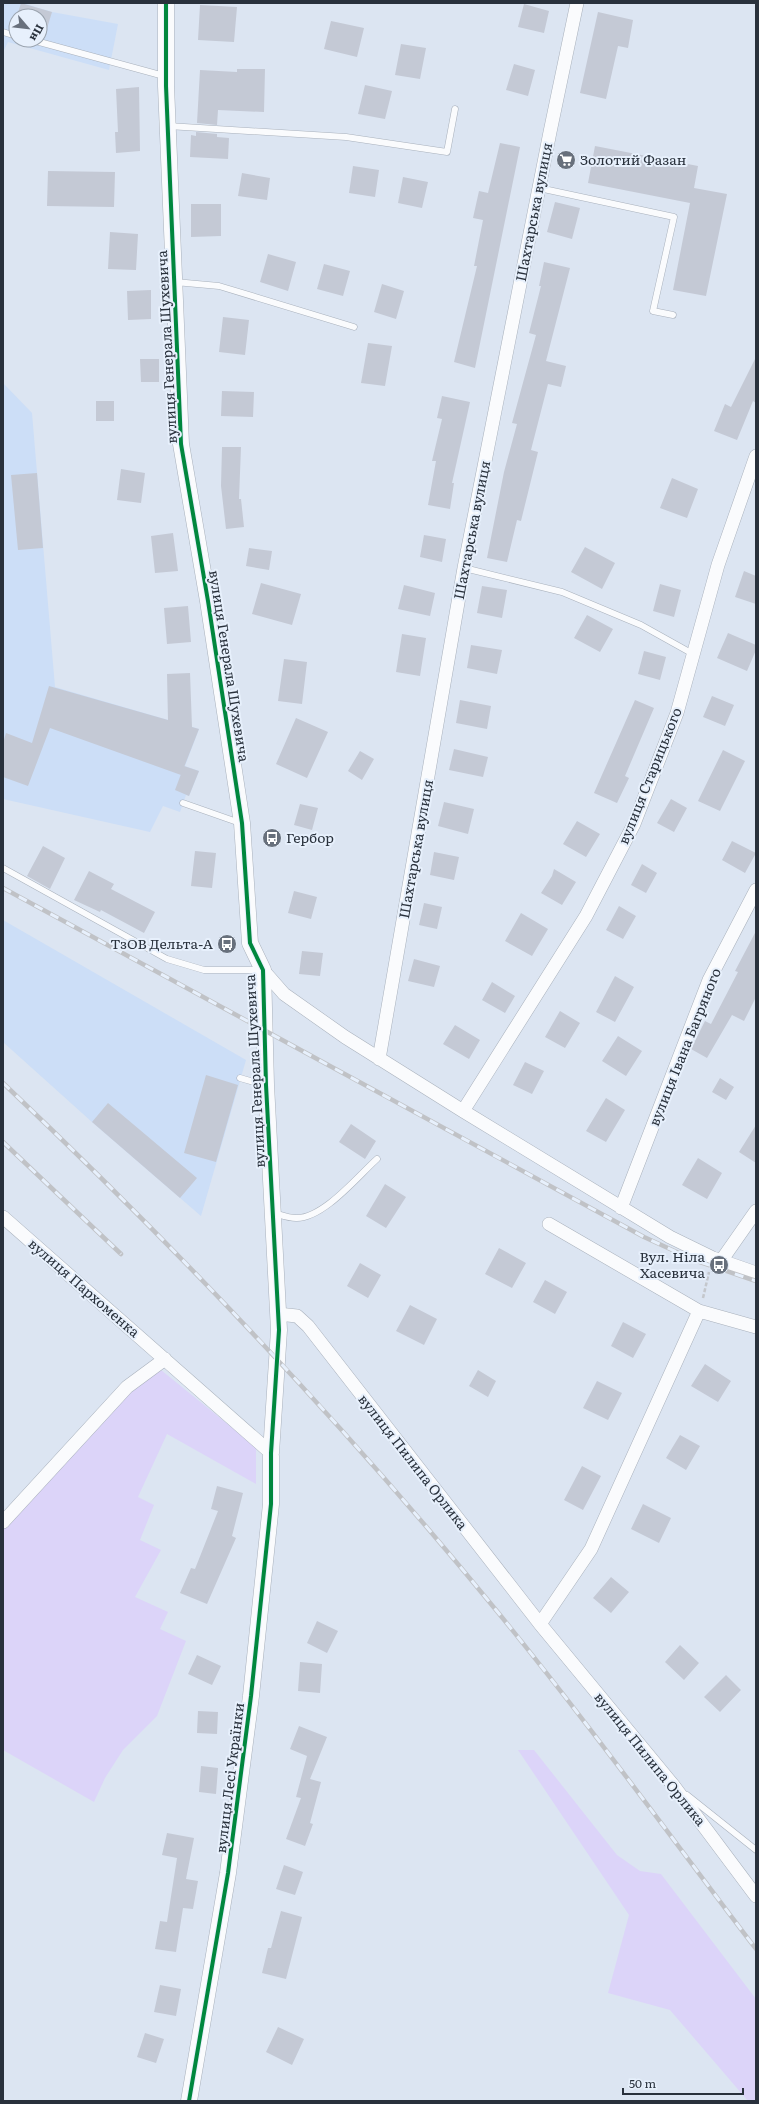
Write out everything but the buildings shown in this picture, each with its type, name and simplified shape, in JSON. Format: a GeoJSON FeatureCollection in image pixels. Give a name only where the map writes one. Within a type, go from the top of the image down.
{"type":"FeatureCollection","features":[{"type":"Feature","properties":{"kind":"street","name":"вулиця Генерала Шухевича"},"geometry":{"type":"LineString","coordinates":[[166,3],[166,77],[181,444],[208,601],[242,824],[250,944],[263,970],[266,1085],[278,1322]]}},
{"type":"Feature","properties":{"kind":"street","name":"Шахтарська вулиця"},"geometry":{"type":"LineString","coordinates":[[379,1059],[464,568],[577,3]]}},
{"type":"Feature","properties":{"kind":"street","name":"вулиця Старицького"},"geometry":{"type":"LineString","coordinates":[[463,1111],[586,916],[634,824],[677,713],[718,565],[756,456]]}},
{"type":"Feature","properties":{"kind":"street","name":"вулиця Івана Багряного"},"geometry":{"type":"LineString","coordinates":[[621,1208],[709,980],[756,890]]}},
{"type":"Feature","properties":{"kind":"street"},"geometry":{"type":"LineString","coordinates":[[263,970],[284,994],[379,1059],[463,1111],[670,1237],[717,1259],[756,1274]]}},
{"type":"Feature","properties":{"kind":"street"},"geometry":{"type":"LineString","coordinates":[[717,1259],[756,1211]]}},
{"type":"Feature","properties":{"kind":"street","name":"вулиця Пархоменка"},"geometry":{"type":"LineString","coordinates":[[3,1217],[271,1454]]}},
{"type":"Feature","properties":{"kind":"street"},"geometry":{"type":"LineString","coordinates":[[548,1224],[699,1311],[756,1327]]}},
{"type":"Feature","properties":{"kind":"street"},"geometry":{"type":"LineString","coordinates":[[540,1624],[592,1549],[699,1311]]}},
{"type":"Feature","properties":{"kind":"street","name":"вулиця Пилипа Орлика"},"geometry":{"type":"LineString","coordinates":[[278,1322],[297,1316],[308,1326],[540,1624],[674,1785],[756,1896]]}},
{"type":"Feature","properties":{"kind":"street","name":"вулиця Лесі Українки"},"geometry":{"type":"LineString","coordinates":[[189,2101],[228,1873],[252,1696],[271,1504],[271,1454],[278,1322]]}},
{"type":"Feature","properties":{"kind":"street"},"geometry":{"type":"LineString","coordinates":[[3,1522],[127,1387],[165,1359]]}},
{"type":"Feature","properties":{"kind":"lane"},"geometry":{"type":"LineString","coordinates":[[48,44],[166,77]]}},
{"type":"Feature","properties":{"kind":"lane"},"geometry":{"type":"LineString","coordinates":[[168,126],[346,136],[447,152],[455,109]]}},
{"type":"Feature","properties":{"kind":"lane"},"geometry":{"type":"LineString","coordinates":[[539,188],[674,217],[654,311],[673,315]]}},
{"type":"Feature","properties":{"kind":"lane"},"geometry":{"type":"LineString","coordinates":[[175,282],[219,286],[354,327]]}},
{"type":"Feature","properties":{"kind":"lane"},"geometry":{"type":"LineString","coordinates":[[464,568],[562,592],[641,625],[693,654]]}},
{"type":"Feature","properties":{"kind":"lane"},"geometry":{"type":"LineString","coordinates":[[184,803],[242,824]]}},
{"type":"Feature","properties":{"kind":"lane"},"geometry":{"type":"LineString","coordinates":[[3,868],[168,959],[204,970],[263,970]]}},
{"type":"Feature","properties":{"kind":"lane"},"geometry":{"type":"LineString","coordinates":[[240,1078],[266,1085]]}},
{"type":"Feature","properties":{"kind":"lane"},"geometry":{"type":"LineString","coordinates":[[273,1213],[296,1218],[310,1215],[327,1205],[377,1159]]}},
{"type":"Feature","properties":{"kind":"lane"},"geometry":{"type":"LineString","coordinates":[[674,1785],[756,1850]]}},
{"type":"Feature","properties":{"kind":"path"},"geometry":{"type":"LineString","coordinates":[[699,1311],[717,1259]]}},
{"type":"Feature","properties":{"kind":"shaded area"},"geometry":{"type":"Polygon","coordinates":[[[3,3],[23,3],[39,8],[8,8],[8,42],[3,52],[3,3]]]}},
{"type":"Feature","properties":{"kind":"shaded area"},"geometry":{"type":"Polygon","coordinates":[[[48,11],[118,24],[109,70],[30,48],[48,48],[48,11]]]}},
{"type":"Feature","properties":{"kind":"shaded area"},"geometry":{"type":"Polygon","coordinates":[[[3,383],[32,413],[55,687],[199,729],[185,766],[199,771],[189,796],[186,795],[180,812],[163,806],[150,832],[3,799],[3,383]]]}},
{"type":"Feature","properties":{"kind":"shaded area"},"geometry":{"type":"Polygon","coordinates":[[[3,920],[246,1060],[201,1216],[92,1122],[3,1042],[3,920]]]}},
{"type":"Feature","properties":{"kind":"shaded area"},"geometry":{"type":"Polygon","coordinates":[[[156,1366],[256,1447],[256,1484],[167,1434],[138,1497],[154,1505],[140,1540],[161,1550],[135,1597],[168,1612],[160,1629],[186,1641],[157,1716],[123,1750],[105,1778],[94,1802],[3,1750],[3,1522],[156,1366]]]}},
{"type":"Feature","properties":{"kind":"shaded area"},"geometry":{"type":"Polygon","coordinates":[[[518,1750],[534,1750],[617,1855],[640,1871],[661,1874],[756,1999],[756,2101],[748,2101],[670,2010],[608,1993],[629,1915],[518,1750]]]}},
{"type":"Feature","properties":{"kind":"railway"},"geometry":{"type":"LineString","coordinates":[[3,888],[644,1237],[694,1260],[756,1281]]}},
{"type":"Feature","properties":{"kind":"railway"},"geometry":{"type":"LineString","coordinates":[[3,1083],[196,1273],[379,1472],[496,1610],[595,1736],[756,1949]]}},
{"type":"Feature","properties":{"kind":"railway"},"geometry":{"type":"LineString","coordinates":[[3,1142],[121,1254]]}},
{"type":"Feature","properties":{"kind":"cycle path"},"geometry":{"type":"LineString","coordinates":[[166,3],[166,86],[181,444],[208,601],[242,823],[250,943],[263,970],[266,1085],[279,1330],[271,1453],[271,1504],[251,1696],[228,1873],[189,2101]]}},
{"type":"Feature","properties":{"kind":"place","name":"Золотий Фазан"},"geometry":{"type":"Point","coordinates":[566,160]}},
{"type":"Feature","properties":{"kind":"place","name":"Гербор"},"geometry":{"type":"Point","coordinates":[272,838]}},
{"type":"Feature","properties":{"kind":"place","name":"ТзОВ Дельта-А"},"geometry":{"type":"Point","coordinates":[227,944]}},
{"type":"Feature","properties":{"kind":"place","name":"Вул. Ніла Хасевича"},"geometry":{"type":"Point","coordinates":[719,1265]}}]}
